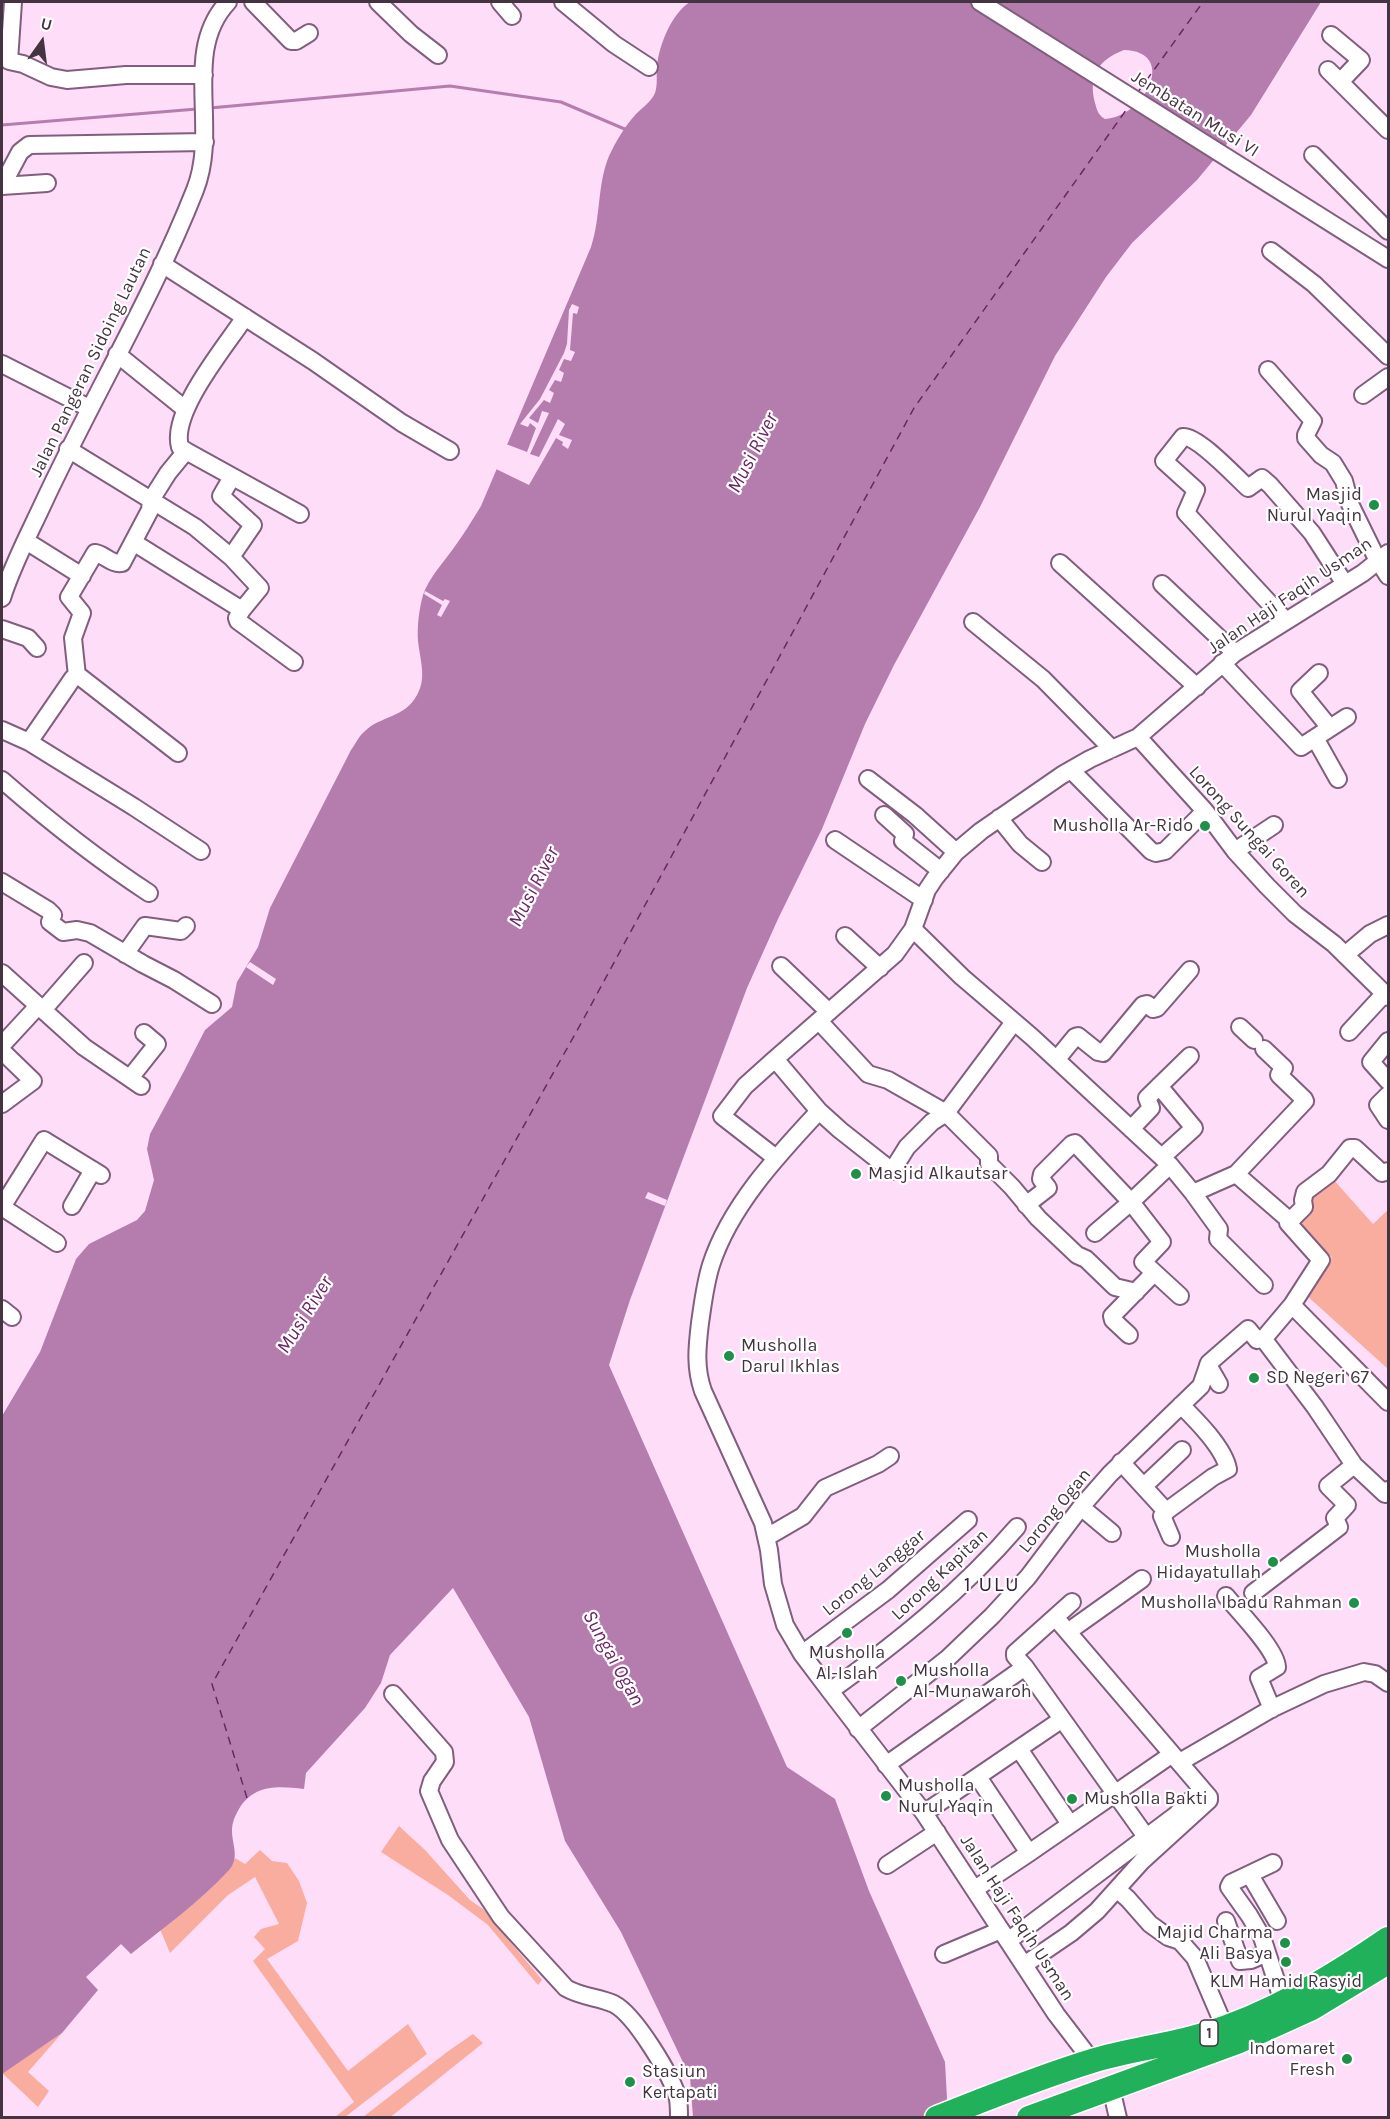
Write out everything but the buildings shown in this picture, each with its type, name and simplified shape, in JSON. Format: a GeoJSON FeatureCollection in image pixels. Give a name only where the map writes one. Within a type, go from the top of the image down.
{"type":"FeatureCollection","features":[{"type":"Feature","properties":{"kind":"highway","name":"1"},"geometry":{"type":"LineString","coordinates":[[1029,2117],[1238,2042],[1312,2008],[1389,1938]]}},
{"type":"Feature","properties":{"kind":"highway","name":"1"},"geometry":{"type":"LineString","coordinates":[[937,2118],[1092,2061],[1202,2036],[1305,1993],[1388,1964]]}},
{"type":"Feature","properties":{"kind":"street"},"geometry":{"type":"LineString","coordinates":[[13,2],[5,60],[23,64],[42,74],[67,80],[126,75],[204,81],[208,33],[215,17],[228,2]]}},
{"type":"Feature","properties":{"kind":"street"},"geometry":{"type":"LineString","coordinates":[[253,2],[291,41],[296,41],[309,33]]}},
{"type":"Feature","properties":{"kind":"street"},"geometry":{"type":"LineString","coordinates":[[378,2],[416,38],[438,55]]}},
{"type":"Feature","properties":{"kind":"street"},"geometry":{"type":"LineString","coordinates":[[500,2],[512,16]]}},
{"type":"Feature","properties":{"kind":"street"},"geometry":{"type":"LineString","coordinates":[[563,2],[614,44],[649,67]]}},
{"type":"Feature","properties":{"kind":"street","name":"Jembatan Musi VI"},"geometry":{"type":"LineString","coordinates":[[980,2],[1389,259]]}},
{"type":"Feature","properties":{"kind":"street"},"geometry":{"type":"LineString","coordinates":[[1331,35],[1361,60],[1340,82]]}},
{"type":"Feature","properties":{"kind":"street"},"geometry":{"type":"LineString","coordinates":[[1328,69],[1389,130]]}},
{"type":"Feature","properties":{"kind":"street","name":"Jalan Pangeran Sidoing Lautan"},"geometry":{"type":"LineString","coordinates":[[2,595],[68,449],[162,264],[196,188],[205,141],[204,81]]}},
{"type":"Feature","properties":{"kind":"street"},"geometry":{"type":"LineString","coordinates":[[2,186],[20,152],[29,145],[205,141]]}},
{"type":"Feature","properties":{"kind":"street"},"geometry":{"type":"LineString","coordinates":[[1313,155],[1389,231]]}},
{"type":"Feature","properties":{"kind":"street"},"geometry":{"type":"LineString","coordinates":[[2,186],[48,183]]}},
{"type":"Feature","properties":{"kind":"street"},"geometry":{"type":"LineString","coordinates":[[1271,251],[1314,284],[1389,356]]}},
{"type":"Feature","properties":{"kind":"street"},"geometry":{"type":"LineString","coordinates":[[162,264],[313,361],[355,392],[450,451]]}},
{"type":"Feature","properties":{"kind":"street"},"geometry":{"type":"LineString","coordinates":[[245,317],[192,394],[180,423],[178,441],[180,447],[186,452],[300,514]]}},
{"type":"Feature","properties":{"kind":"street"},"geometry":{"type":"LineString","coordinates":[[117,354],[185,409]]}},
{"type":"Feature","properties":{"kind":"street"},"geometry":{"type":"LineString","coordinates":[[2,364],[89,408]]}},
{"type":"Feature","properties":{"kind":"street"},"geometry":{"type":"LineString","coordinates":[[1268,370],[1313,421],[1306,438],[1321,455],[1333,463],[1344,481],[1350,504],[1385,564]]}},
{"type":"Feature","properties":{"kind":"street"},"geometry":{"type":"LineString","coordinates":[[1363,395],[1389,377]]}},
{"type":"Feature","properties":{"kind":"street"},"geometry":{"type":"LineString","coordinates":[[1286,621],[1186,513],[1196,490],[1164,461],[1183,437],[1188,436],[1199,444],[1248,488],[1259,479],[1264,479],[1305,524],[1345,584]]}},
{"type":"Feature","properties":{"kind":"street"},"geometry":{"type":"LineString","coordinates":[[68,449],[195,527],[231,557],[260,588],[242,610],[237,618],[238,621],[294,662]]}},
{"type":"Feature","properties":{"kind":"street"},"geometry":{"type":"LineString","coordinates":[[29,742],[73,678],[76,662],[73,638],[82,613],[69,597],[94,553],[121,564],[150,510],[151,500],[168,473],[186,452]]}},
{"type":"Feature","properties":{"kind":"street"},"geometry":{"type":"LineString","coordinates":[[231,557],[253,527],[251,522],[221,496],[232,477]]}},
{"type":"Feature","properties":{"kind":"street"},"geometry":{"type":"LineString","coordinates":[[26,541],[82,576]]}},
{"type":"Feature","properties":{"kind":"street"},"geometry":{"type":"LineString","coordinates":[[134,542],[242,610]]}},
{"type":"Feature","properties":{"kind":"street"},"geometry":{"type":"LineString","coordinates":[[1060,563],[1197,687]]}},
{"type":"Feature","properties":{"kind":"street","name":"Jalan Haji Faqih Usman"},"geometry":{"type":"LineString","coordinates":[[776,1158],[722,1116],[745,1086],[895,954],[912,930],[927,890],[956,852],[999,818],[1066,772],[1138,737],[1224,662],[1345,584],[1385,564]]}},
{"type":"Feature","properties":{"kind":"street"},"geometry":{"type":"LineString","coordinates":[[1162,584],[1224,662],[1299,746],[1304,746],[1347,717]]}},
{"type":"Feature","properties":{"kind":"street"},"geometry":{"type":"LineString","coordinates":[[973,622],[1043,679],[1112,748]]}},
{"type":"Feature","properties":{"kind":"street"},"geometry":{"type":"LineString","coordinates":[[2,629],[28,638],[37,648]]}},
{"type":"Feature","properties":{"kind":"street"},"geometry":{"type":"LineString","coordinates":[[76,662],[85,679],[178,753]]}},
{"type":"Feature","properties":{"kind":"street"},"geometry":{"type":"LineString","coordinates":[[1319,673],[1300,691],[1330,728]]}},
{"type":"Feature","properties":{"kind":"street"},"geometry":{"type":"LineString","coordinates":[[2,730],[29,742],[201,851]]}},
{"type":"Feature","properties":{"kind":"street","name":"Lorong Sungai Goren"},"geometry":{"type":"LineString","coordinates":[[1138,737],[1267,886],[1295,914],[1345,955],[1387,995]]}},
{"type":"Feature","properties":{"kind":"street"},"geometry":{"type":"LineString","coordinates":[[1315,738],[1338,778]]}},
{"type":"Feature","properties":{"kind":"street"},"geometry":{"type":"LineString","coordinates":[[1066,772],[1156,854],[1165,851],[1204,811]]}},
{"type":"Feature","properties":{"kind":"street"},"geometry":{"type":"LineString","coordinates":[[868,779],[915,814],[956,852]]}},
{"type":"Feature","properties":{"kind":"street"},"geometry":{"type":"LineString","coordinates":[[2,780],[51,824],[149,893]]}},
{"type":"Feature","properties":{"kind":"street"},"geometry":{"type":"LineString","coordinates":[[884,815],[905,834],[903,841],[941,871]]}},
{"type":"Feature","properties":{"kind":"street"},"geometry":{"type":"LineString","coordinates":[[999,818],[1020,844],[1042,862]]}},
{"type":"Feature","properties":{"kind":"street"},"geometry":{"type":"LineString","coordinates":[[1235,851],[1274,825]]}},
{"type":"Feature","properties":{"kind":"street"},"geometry":{"type":"LineString","coordinates":[[835,840],[924,900]]}},
{"type":"Feature","properties":{"kind":"street"},"geometry":{"type":"LineString","coordinates":[[2,882],[48,910],[53,915],[50,922],[63,932],[77,930],[90,933],[212,1004]]}},
{"type":"Feature","properties":{"kind":"street"},"geometry":{"type":"LineString","coordinates":[[1345,955],[1370,934],[1389,925]]}},
{"type":"Feature","properties":{"kind":"street"},"geometry":{"type":"LineString","coordinates":[[125,954],[145,926],[181,931],[186,926]]}},
{"type":"Feature","properties":{"kind":"street"},"geometry":{"type":"LineString","coordinates":[[912,930],[1057,1059],[1166,1161],[1219,1229],[1218,1239],[1264,1285]]}},
{"type":"Feature","properties":{"kind":"street"},"geometry":{"type":"LineString","coordinates":[[845,936],[880,968]]}},
{"type":"Feature","properties":{"kind":"street"},"geometry":{"type":"LineString","coordinates":[[2,1045],[84,963]]}},
{"type":"Feature","properties":{"kind":"street"},"geometry":{"type":"LineString","coordinates":[[781,966],[824,1016],[868,1074],[888,1080],[946,1113],[989,1156],[989,1164],[1026,1205],[1077,1255],[1086,1259],[1115,1287],[1136,1292]]}},
{"type":"Feature","properties":{"kind":"street"},"geometry":{"type":"LineString","coordinates":[[1057,1059],[1076,1036],[1081,1036],[1098,1052],[1103,1053],[1143,1005],[1147,1004],[1153,1009],[1157,1008],[1190,970]]}},
{"type":"Feature","properties":{"kind":"street"},"geometry":{"type":"LineString","coordinates":[[2,973],[84,1047],[135,1082],[157,1044],[144,1033]]}},
{"type":"Feature","properties":{"kind":"street"},"geometry":{"type":"LineString","coordinates":[[1349,1032],[1387,995]]}},
{"type":"Feature","properties":{"kind":"street"},"geometry":{"type":"LineString","coordinates":[[775,1059],[819,1111],[891,1171],[907,1147],[932,1122],[946,1113],[1014,1022]]}},
{"type":"Feature","properties":{"kind":"street"},"geometry":{"type":"LineString","coordinates":[[1193,1193],[1236,1174],[1305,1101],[1280,1076],[1284,1068],[1240,1027]]}},
{"type":"Feature","properties":{"kind":"street"},"geometry":{"type":"LineString","coordinates":[[1389,1041],[1371,1062],[1389,1081]]}},
{"type":"Feature","properties":{"kind":"street"},"geometry":{"type":"LineString","coordinates":[[2,1051],[31,1079],[2,1104]]}},
{"type":"Feature","properties":{"kind":"street"},"geometry":{"type":"LineString","coordinates":[[1131,1129],[1151,1108],[1147,1099],[1190,1056]]}},
{"type":"Feature","properties":{"kind":"street"},"geometry":{"type":"LineString","coordinates":[[1095,1233],[1137,1196],[1166,1161],[1169,1153],[1194,1128],[1159,1086]]}},
{"type":"Feature","properties":{"kind":"street"},"geometry":{"type":"LineString","coordinates":[[1389,1095],[1378,1106],[1389,1120]]}},
{"type":"Feature","properties":{"kind":"street","name":"Jalan Haji Faqih Usman"},"geometry":{"type":"LineString","coordinates":[[819,1111],[757,1181],[717,1249],[706,1282],[696,1357],[698,1372],[704,1391],[763,1523],[780,1613],[802,1654],[924,1813],[1068,2031],[1092,2061]]}},
{"type":"Feature","properties":{"kind":"street"},"geometry":{"type":"LineString","coordinates":[[57,1243],[2,1207],[44,1140],[97,1172],[72,1206]]}},
{"type":"Feature","properties":{"kind":"street"},"geometry":{"type":"LineString","coordinates":[[1026,1205],[1048,1188],[1041,1176],[1073,1143],[1078,1145],[1137,1196],[1161,1240],[1161,1243],[1144,1260],[1154,1273],[1180,1296]]}},
{"type":"Feature","properties":{"kind":"street"},"geometry":{"type":"LineString","coordinates":[[1219,1384],[1208,1365],[1248,1329],[1257,1340],[1265,1337],[1292,1305],[1321,1260],[1287,1223],[1304,1207],[1305,1192],[1329,1174],[1350,1148],[1355,1148],[1382,1173],[1389,1172]]}},
{"type":"Feature","properties":{"kind":"street"},"geometry":{"type":"LineString","coordinates":[[1236,1174],[1289,1220]]}},
{"type":"Feature","properties":{"kind":"street"},"geometry":{"type":"LineString","coordinates":[[1129,1335],[1113,1320],[1112,1316],[1154,1273]]}},
{"type":"Feature","properties":{"kind":"street"},"geometry":{"type":"LineString","coordinates":[[1292,1305],[1389,1402]]}},
{"type":"Feature","properties":{"kind":"street"},"geometry":{"type":"LineString","coordinates":[[1265,1337],[1265,1341],[1315,1407],[1354,1465],[1387,1494]]}},
{"type":"Feature","properties":{"kind":"street","name":"Lorong Ogan"},"geometry":{"type":"LineString","coordinates":[[858,1729],[948,1658],[992,1616],[1028,1577],[1081,1507],[1121,1462],[1201,1386],[1208,1365]]}},
{"type":"Feature","properties":{"kind":"street"},"geometry":{"type":"LineString","coordinates":[[1171,1537],[1162,1516],[1228,1468],[1208,1434],[1181,1405]]}},
{"type":"Feature","properties":{"kind":"street"},"geometry":{"type":"LineString","coordinates":[[1144,1486],[1182,1450]]}},
{"type":"Feature","properties":{"kind":"street"},"geometry":{"type":"LineString","coordinates":[[767,1537],[803,1516],[825,1488],[878,1464],[890,1456]]}},
{"type":"Feature","properties":{"kind":"street"},"geometry":{"type":"LineString","coordinates":[[1121,1462],[1164,1509],[1168,1510]]}},
{"type":"Feature","properties":{"kind":"street"},"geometry":{"type":"LineString","coordinates":[[1253,1593],[1339,1527],[1335,1518],[1347,1505],[1328,1486],[1354,1465]]}},
{"type":"Feature","properties":{"kind":"street"},"geometry":{"type":"LineString","coordinates":[[1081,1507],[1112,1533]]}},
{"type":"Feature","properties":{"kind":"street","name":"Lorong Langgar"},"geometry":{"type":"LineString","coordinates":[[802,1654],[888,1590],[968,1520]]}},
{"type":"Feature","properties":{"kind":"street","name":"Lorong Kapitan"},"geometry":{"type":"LineString","coordinates":[[830,1691],[914,1627],[974,1573],[1017,1527]]}},
{"type":"Feature","properties":{"kind":"street"},"geometry":{"type":"LineString","coordinates":[[1069,1631],[1143,1579]]}},
{"type":"Feature","properties":{"kind":"street"},"geometry":{"type":"LineString","coordinates":[[1226,1596],[1268,1644],[1275,1657],[1277,1666],[1259,1677],[1272,1709]]}},
{"type":"Feature","properties":{"kind":"street"},"geometry":{"type":"LineString","coordinates":[[1072,1602],[1015,1654],[1147,1838]]}},
{"type":"Feature","properties":{"kind":"street"},"geometry":{"type":"LineString","coordinates":[[1024,1965],[1071,1933],[1097,1911],[1181,1819],[1202,1789],[1174,1760],[1056,1617]]}},
{"type":"Feature","properties":{"kind":"street"},"geometry":{"type":"LineString","coordinates":[[886,1765],[1025,1667]]}},
{"type":"Feature","properties":{"kind":"street"},"geometry":{"type":"LineString","coordinates":[[975,1889],[1114,1794],[1272,1709],[1324,1684],[1358,1673],[1375,1674],[1389,1683]]}},
{"type":"Feature","properties":{"kind":"street"},"geometry":{"type":"LineString","coordinates":[[393,1694],[444,1752],[445,1762],[432,1781],[429,1796],[450,1840],[501,1917],[566,1988],[614,2004],[628,2016],[667,2070],[678,2099],[679,2118]]}},
{"type":"Feature","properties":{"kind":"street"},"geometry":{"type":"LineString","coordinates":[[924,1813],[1061,1720]]}},
{"type":"Feature","properties":{"kind":"street"},"geometry":{"type":"LineString","coordinates":[[1019,1749],[1070,1824]]}},
{"type":"Feature","properties":{"kind":"street"},"geometry":{"type":"LineString","coordinates":[[978,1777],[1029,1853]]}},
{"type":"Feature","properties":{"kind":"street"},"geometry":{"type":"LineString","coordinates":[[944,1954],[1005,1936],[1147,1838],[1181,1819]]}},
{"type":"Feature","properties":{"kind":"street"},"geometry":{"type":"LineString","coordinates":[[886,1865],[937,1832]]}},
{"type":"Feature","properties":{"kind":"street"},"geometry":{"type":"LineString","coordinates":[[1273,1863],[1229,1887],[1257,1927],[1283,2002]]}},
{"type":"Feature","properties":{"kind":"street"},"geometry":{"type":"LineString","coordinates":[[1250,1875],[1277,1921]]}},
{"type":"Feature","properties":{"kind":"street"},"geometry":{"type":"LineString","coordinates":[[1118,1890],[1150,1924],[1168,1937],[1180,1941],[1195,1958],[1225,2028]]}},
{"type":"Feature","properties":{"kind":"street"},"geometry":{"type":"LineString","coordinates":[[1226,1921],[1240,1961],[1251,1960],[1267,1953]]}},
{"type":"Feature","properties":{"kind":"street"},"geometry":{"type":"LineString","coordinates":[[1111,2088],[1118,2118]]}},
{"type":"Feature","properties":{"kind":"shaded area"},"geometry":{"type":"Polygon","coordinates":[[[1332,1178],[1373,1224],[1388,1210],[1388,1369],[1305,1294],[1332,1257],[1287,1213],[1332,1178]]]}},
{"type":"Feature","properties":{"kind":"shaded area"},"geometry":{"type":"Polygon","coordinates":[[[399,1826],[425,1850],[470,1900],[483,1909],[542,1980],[538,1985],[488,1925],[448,1895],[381,1852],[399,1826]]]}},
{"type":"Feature","properties":{"kind":"shaded area"},"geometry":{"type":"Polygon","coordinates":[[[260,1850],[272,1861],[287,1863],[299,1881],[307,1903],[298,1941],[267,1959],[348,2071],[408,2024],[427,2054],[345,2117],[335,2117],[354,2102],[253,1961],[265,1949],[254,1937],[261,1929],[279,1924],[255,1877],[228,1895],[170,1953],[160,1929],[213,1886],[231,1867],[235,1858],[245,1864],[260,1850]]]}},
{"type":"Feature","properties":{"kind":"shaded area"},"geometry":{"type":"Polygon","coordinates":[[[62,2033],[28,2072],[49,2091],[38,2107],[2,2073],[62,2033]]]}},
{"type":"Feature","properties":{"kind":"shaded area"},"geometry":{"type":"Polygon","coordinates":[[[473,2034],[483,2043],[393,2115],[363,2117],[447,2052],[473,2034]]]}},
{"type":"Feature","properties":{"kind":"water"},"geometry":{"type":"Polygon","coordinates":[[[690,2],[1321,2],[1251,115],[1197,180],[1132,243],[1106,277],[1055,356],[980,507],[894,665],[865,724],[822,829],[747,988],[630,1300],[609,1365],[787,1767],[835,1799],[869,1891],[945,2062],[948,2117],[693,2117],[690,2077],[621,1932],[565,1841],[529,1717],[453,1588],[390,1655],[381,1683],[365,1708],[306,1773],[304,1789],[276,1787],[259,1791],[245,1801],[233,1822],[234,1861],[218,1882],[131,1954],[121,1944],[86,1977],[98,1990],[62,2033],[2,2074],[2,1416],[40,1352],[76,1259],[89,1244],[137,1220],[145,1211],[154,1180],[147,1149],[150,1134],[205,1030],[232,1007],[237,982],[258,947],[270,908],[351,750],[359,737],[371,726],[399,713],[412,703],[420,689],[422,675],[418,630],[423,595],[432,577],[481,506],[591,247],[609,156],[628,124],[655,93],[660,49],[672,22],[683,7],[690,2]],[[1124,50],[1108,59],[1097,70],[1093,93],[1098,112],[1105,119],[1120,115],[1133,107],[1150,84],[1152,71],[1149,61],[1140,53],[1124,50]]]}},
{"type":"Feature","properties":{"kind":"pier"},"geometry":{"type":"Polygon","coordinates":[[[572,304],[579,307],[577,314],[573,313],[570,350],[575,352],[571,361],[564,359],[559,370],[564,373],[561,382],[555,380],[549,390],[554,393],[550,403],[544,400],[529,418],[538,423],[542,411],[549,413],[530,454],[539,457],[558,419],[565,424],[559,435],[572,440],[568,449],[556,438],[529,485],[496,469],[506,444],[527,452],[536,428],[530,423],[528,427],[520,424],[540,399],[564,353],[567,344],[569,310],[572,304]]]}},
{"type":"Feature","properties":{"kind":"pier"},"geometry":{"type":"Polygon","coordinates":[[[425,591],[443,601],[445,599],[450,601],[441,617],[437,615],[442,605],[424,594],[425,591]]]}},
{"type":"Feature","properties":{"kind":"pier"},"geometry":{"type":"Polygon","coordinates":[[[250,962],[276,979],[273,985],[246,967],[250,962]]]}},
{"type":"Feature","properties":{"kind":"pier"},"geometry":{"type":"Polygon","coordinates":[[[648,1192],[667,1200],[665,1206],[645,1198],[648,1192]]]}},
{"type":"Feature","properties":{"kind":"waterway"},"geometry":{"type":"LineString","coordinates":[[210,108],[450,86],[561,102],[627,130]]}},
{"type":"Feature","properties":{"kind":"waterway"},"geometry":{"type":"LineString","coordinates":[[2,125],[197,109]]}},
{"type":"Feature","properties":{"kind":"ferry route"},"geometry":{"type":"LineString","coordinates":[[1138,92],[1203,2]]}},
{"type":"Feature","properties":{"kind":"ferry route"},"geometry":{"type":"LineString","coordinates":[[247,1798],[212,1684],[584,1018],[914,408],[1129,106]]}},
{"type":"Feature","properties":{"kind":"place","name":"Masjid Nurul Yaqin"},"geometry":{"type":"Point","coordinates":[1374,505]}},
{"type":"Feature","properties":{"kind":"place","name":"Musholla Ar-Rido"},"geometry":{"type":"Point","coordinates":[1205,826]}},
{"type":"Feature","properties":{"kind":"place","name":"Masjid Alkautsar"},"geometry":{"type":"Point","coordinates":[856,1174]}},
{"type":"Feature","properties":{"kind":"place","name":"Musholla Darul Ikhlas"},"geometry":{"type":"Point","coordinates":[729,1356]}},
{"type":"Feature","properties":{"kind":"place","name":"SD Negeri 67"},"geometry":{"type":"Point","coordinates":[1254,1378]}},
{"type":"Feature","properties":{"kind":"place","name":"Musholla Hidayatullah"},"geometry":{"type":"Point","coordinates":[1273,1562]}},
{"type":"Feature","properties":{"kind":"place","name":"Musholla Ibadu Rahman"},"geometry":{"type":"Point","coordinates":[1354,1603]}},
{"type":"Feature","properties":{"kind":"place","name":"Musholla Al-Islah"},"geometry":{"type":"Point","coordinates":[847,1633]}},
{"type":"Feature","properties":{"kind":"place","name":"Musholla Al-Munawaroh"},"geometry":{"type":"Point","coordinates":[901,1681]}},
{"type":"Feature","properties":{"kind":"place","name":"Musholla Nurul Yaqin"},"geometry":{"type":"Point","coordinates":[886,1796]}},
{"type":"Feature","properties":{"kind":"place","name":"Musholla Bakti"},"geometry":{"type":"Point","coordinates":[1072,1799]}},
{"type":"Feature","properties":{"kind":"place","name":"Majid Charma Ali Basya"},"geometry":{"type":"Point","coordinates":[1285,1943]}},
{"type":"Feature","properties":{"kind":"place","name":"KLM Hamid Rasyid"},"geometry":{"type":"Point","coordinates":[1286,1962]}},
{"type":"Feature","properties":{"kind":"place","name":"Indomaret Fresh"},"geometry":{"type":"Point","coordinates":[1347,2059]}},
{"type":"Feature","properties":{"kind":"place","name":"Stasiun Kertapati"},"geometry":{"type":"Point","coordinates":[630,2082]}},
{"type":"Feature","properties":{"kind":"district","name":"1 ULU"},"geometry":{"type":"Point","coordinates":[992,1585]}},
{"type":"Feature","properties":{"kind":"water label","name":"Musi River"},"geometry":{"type":"Point","coordinates":[753,453]}},
{"type":"Feature","properties":{"kind":"water label","name":"Musi River"},"geometry":{"type":"Point","coordinates":[534,887]}},
{"type":"Feature","properties":{"kind":"water label","name":"Musi River"},"geometry":{"type":"Point","coordinates":[305,1315]}},
{"type":"Feature","properties":{"kind":"water label","name":"Sungai Ogan"},"geometry":{"type":"Point","coordinates":[613,1658]}}]}
